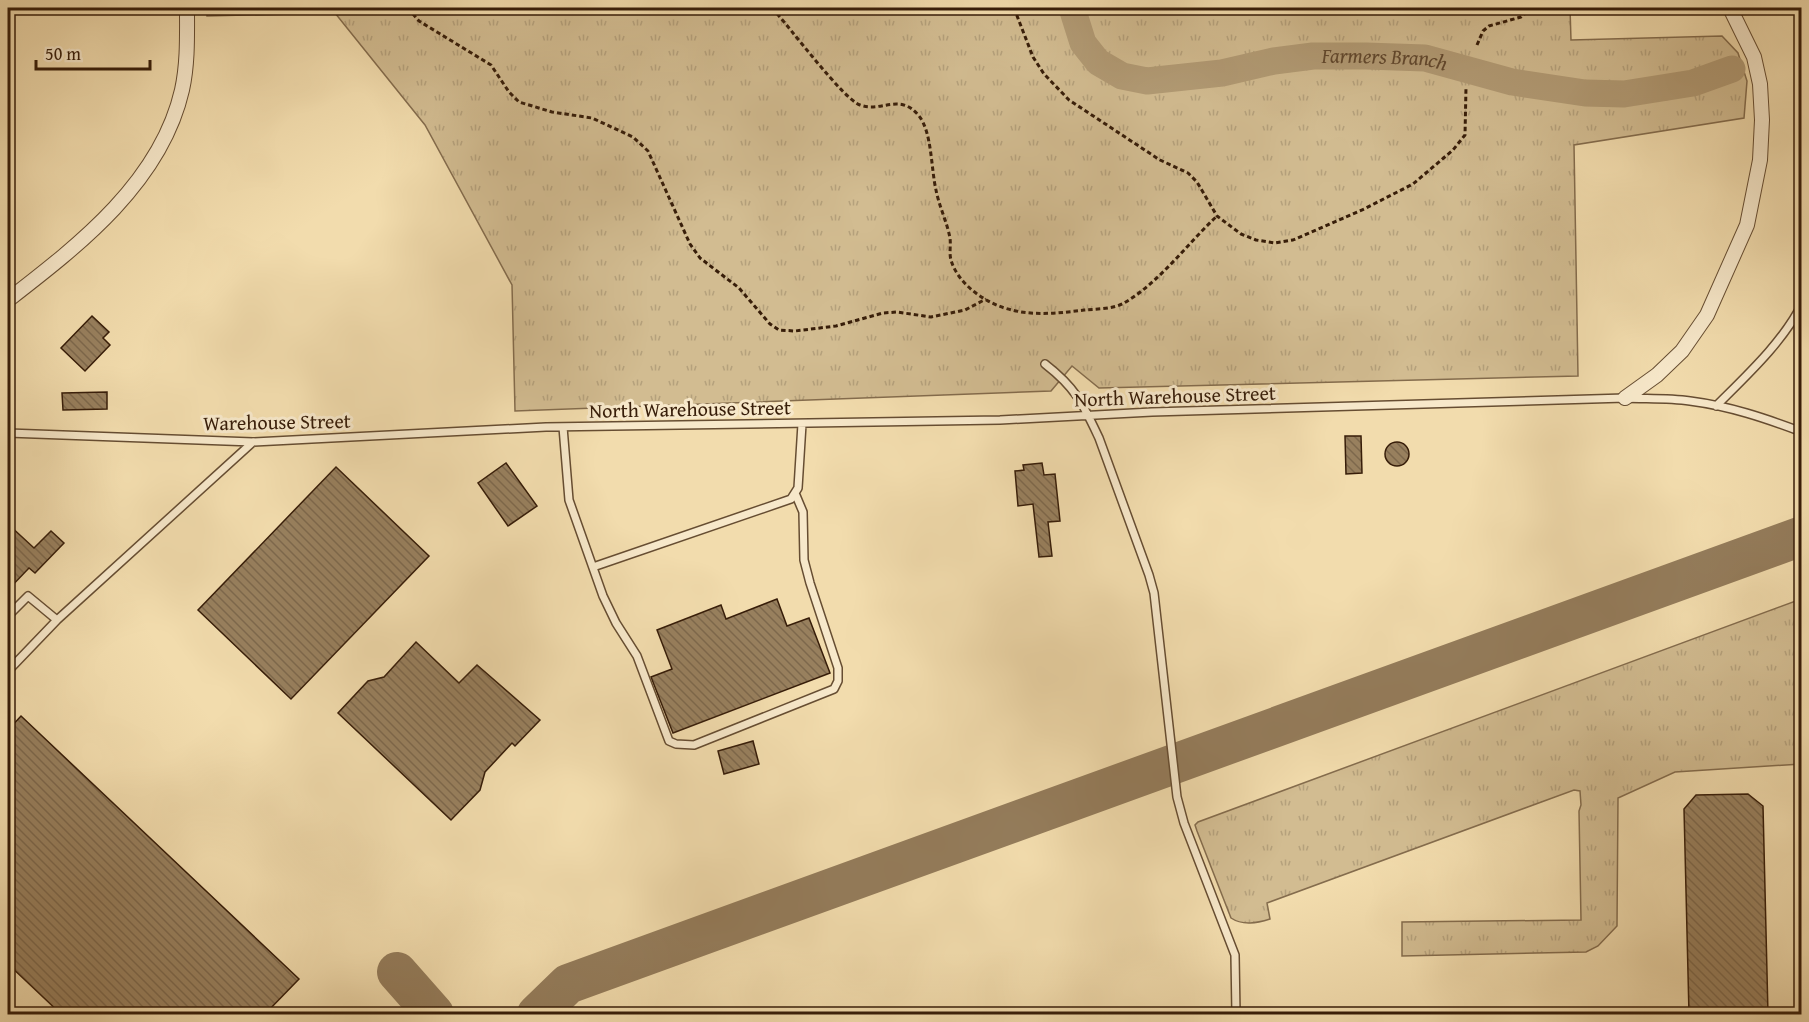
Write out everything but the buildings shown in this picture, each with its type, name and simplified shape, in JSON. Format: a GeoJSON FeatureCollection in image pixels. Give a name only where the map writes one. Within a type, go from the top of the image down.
{"type":"FeatureCollection","features":[{"type":"Feature","properties":{"kind":"street"},"geometry":{"type":"LineString","coordinates":[[8,300],[71,251],[122,201],[163,143],[183,88],[187,8]]}},
{"type":"Feature","properties":{"kind":"street"},"geometry":{"type":"LineString","coordinates":[[1625,398],[1658,375],[1688,342],[1707,315],[1747,225],[1760,160],[1762,120],[1760,84],[1754,57],[1730,8]]}},
{"type":"Feature","properties":{"kind":"lane"},"geometry":{"type":"LineString","coordinates":[[1716,406],[1747,376],[1774,344],[1802,304]]}},
{"type":"Feature","properties":{"kind":"lane"},"geometry":{"type":"LineString","coordinates":[[1045,364],[1061,377],[1080,398],[1089,416],[1149,575],[1158,627],[1177,797],[1184,823],[1235,955],[1236,1014]]}},
{"type":"Feature","properties":{"kind":"lane","name":"North Warehouse Street"},"geometry":{"type":"LineString","coordinates":[[546,427],[1000,420],[1164,412],[1625,398],[1689,401],[1716,406],[1768,419],[1802,432]]}},
{"type":"Feature","properties":{"kind":"lane"},"geometry":{"type":"LineString","coordinates":[[593,567],[791,499],[798,488],[802,424]]}},
{"type":"Feature","properties":{"kind":"lane","name":"Warehouse Street"},"geometry":{"type":"LineString","coordinates":[[8,433],[253,442],[546,427]]}},
{"type":"Feature","properties":{"kind":"lane"},"geometry":{"type":"LineString","coordinates":[[563,427],[569,500],[616,623],[637,656],[669,741],[676,744],[694,745],[834,689],[838,681],[837,668],[804,560],[803,512],[795,493]]}},
{"type":"Feature","properties":{"kind":"lane"},"geometry":{"type":"LineString","coordinates":[[8,671],[57,621],[253,442]]}},
{"type":"Feature","properties":{"kind":"lane"},"geometry":{"type":"LineString","coordinates":[[8,616],[28,596],[57,621]]}},
{"type":"Feature","properties":{"kind":"path"},"geometry":{"type":"LineString","coordinates":[[408,8],[420,21],[491,65],[509,92],[519,102],[552,112],[592,118],[633,137],[648,152],[690,244],[700,258],[740,288],[770,324],[779,330],[795,331],[836,326],[883,313],[897,312],[931,317],[965,310],[986,299]]}},
{"type":"Feature","properties":{"kind":"path"},"geometry":{"type":"LineString","coordinates":[[772,8],[838,86],[859,105],[909,106],[920,117],[927,133],[936,192],[950,239],[951,259],[958,276],[986,299],[1011,310],[1041,313],[1104,308],[1122,304],[1167,267],[1217,216]]}},
{"type":"Feature","properties":{"kind":"path"},"geometry":{"type":"LineString","coordinates":[[1014,8],[1033,57],[1055,87],[1081,110],[1160,160],[1188,173],[1197,182],[1217,216],[1241,234],[1256,240],[1275,243],[1293,240],[1318,231],[1413,184],[1453,150],[1465,135],[1466,87]]}},
{"type":"Feature","properties":{"kind":"path"},"geometry":{"type":"LineString","coordinates":[[1477,45],[1484,31],[1490,26],[1521,17],[1531,8]]}},
{"type":"Feature","properties":{"kind":"green space"},"geometry":{"type":"Polygon","coordinates":[[[207,8],[1570,8],[1571,40],[1722,36],[1738,53],[1747,81],[1744,118],[1574,145],[1578,376],[1099,388],[1072,366],[1051,391],[515,411],[512,285],[425,125],[335,13],[207,16],[207,8]]]}},
{"type":"Feature","properties":{"kind":"green space"},"geometry":{"type":"Polygon","coordinates":[[[1801,599],[1801,764],[1675,772],[1618,798],[1617,926],[1598,946],[1586,952],[1402,956],[1402,922],[1581,920],[1579,811],[1581,805],[1580,791],[1574,790],[1267,903],[1270,919],[1245,923],[1231,918],[1197,831],[1195,825],[1198,822],[1801,599]]]}},
{"type":"Feature","properties":{"kind":"waterway","name":"Farmers Branch"},"geometry":{"type":"LineString","coordinates":[[1072,8],[1083,43],[1098,62],[1122,76],[1147,81],[1222,73],[1274,61],[1313,56],[1366,56],[1425,58],[1512,82],[1585,93],[1624,94],[1693,83],[1732,69]]}},
{"type":"Feature","properties":{"kind":"taxiway"},"geometry":{"type":"LineString","coordinates":[[537,1014],[568,984],[1802,536]]}},
{"type":"Feature","properties":{"kind":"taxiway"},"geometry":{"type":"LineString","coordinates":[[397,972],[434,1014]]}}]}
